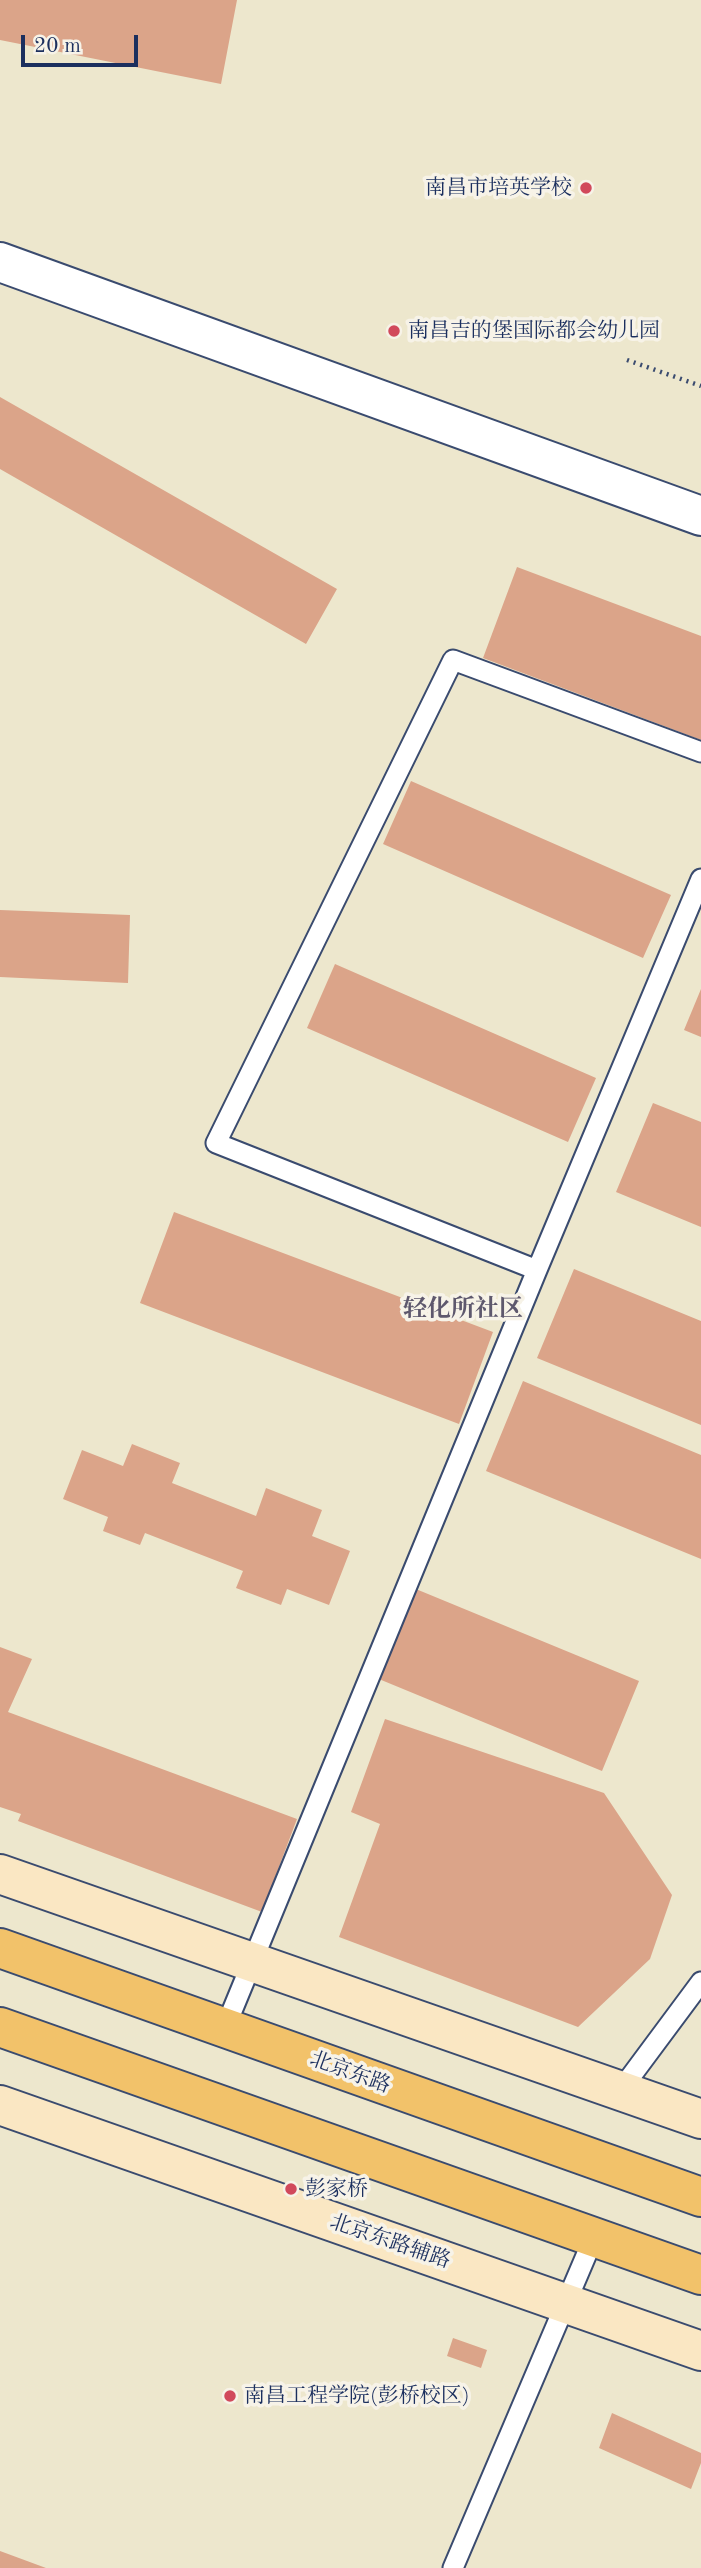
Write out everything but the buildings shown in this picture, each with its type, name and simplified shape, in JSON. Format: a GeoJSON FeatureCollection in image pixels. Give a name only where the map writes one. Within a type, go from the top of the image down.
{"type":"FeatureCollection","features":[{"type":"Feature","properties":{"kind":"main road"},"geometry":{"type":"LineString","coordinates":[[0,1874],[701,2119]]}},
{"type":"Feature","properties":{"kind":"main road","name":"北京东路"},"geometry":{"type":"LineString","coordinates":[[0,1948],[701,2197]]}},
{"type":"Feature","properties":{"kind":"main road"},"geometry":{"type":"LineString","coordinates":[[0,2027],[701,2275]]}},
{"type":"Feature","properties":{"kind":"main road","name":"北京东路辅路"},"geometry":{"type":"LineString","coordinates":[[0,2105],[701,2351]]}},
{"type":"Feature","properties":{"kind":"street"},"geometry":{"type":"LineString","coordinates":[[0,262],[701,516]]}},
{"type":"Feature","properties":{"kind":"lane"},"geometry":{"type":"LineString","coordinates":[[537,1270],[216,1143],[453,660],[701,752]]}},
{"type":"Feature","properties":{"kind":"lane"},"geometry":{"type":"LineString","coordinates":[[225,2028],[701,879]]}},
{"type":"Feature","properties":{"kind":"lane"},"geometry":{"type":"LineString","coordinates":[[620,2091],[701,1982]]}},
{"type":"Feature","properties":{"kind":"lane"},"geometry":{"type":"LineString","coordinates":[[453,2568],[594,2237]]}},
{"type":"Feature","properties":{"kind":"path"},"geometry":{"type":"LineString","coordinates":[[627,359],[701,386]]}},
{"type":"Feature","properties":{"kind":"place","name":"南昌市培英学校"},"geometry":{"type":"Point","coordinates":[586,188]}},
{"type":"Feature","properties":{"kind":"place","name":"南昌吉的堡国际都会幼儿园"},"geometry":{"type":"Point","coordinates":[394,331]}},
{"type":"Feature","properties":{"kind":"place","name":"彭家桥"},"geometry":{"type":"Point","coordinates":[291,2189]}},
{"type":"Feature","properties":{"kind":"place","name":"南昌工程学院(彭桥校区)"},"geometry":{"type":"Point","coordinates":[230,2396]}},
{"type":"Feature","properties":{"kind":"district","name":"轻化所社区"},"geometry":{"type":"Point","coordinates":[463,1310]}}]}
